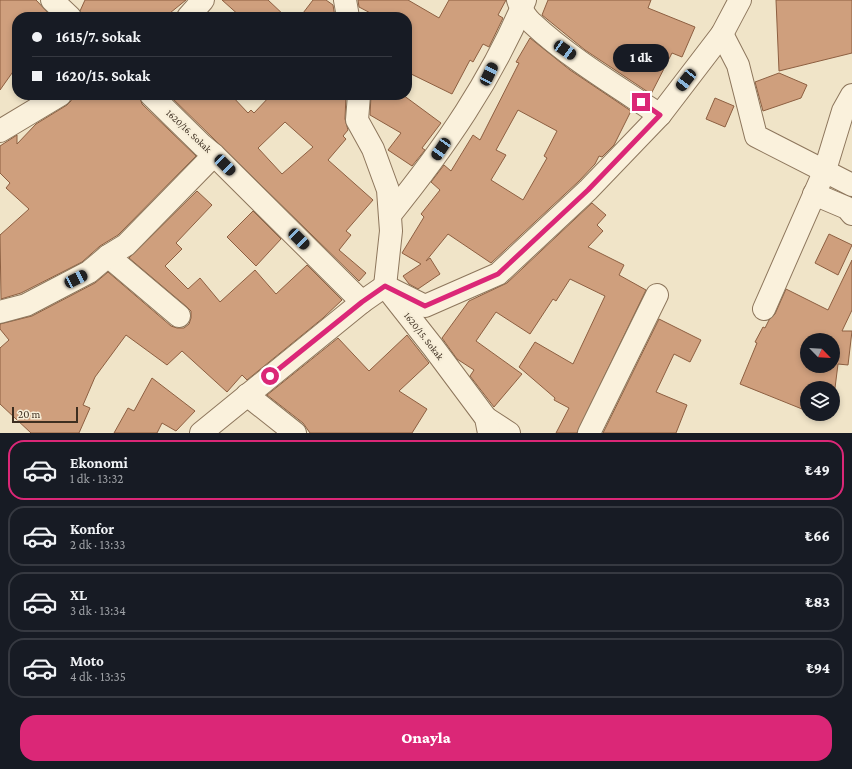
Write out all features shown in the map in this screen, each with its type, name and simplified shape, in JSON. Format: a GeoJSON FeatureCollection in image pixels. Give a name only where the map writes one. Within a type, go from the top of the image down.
{"type":"FeatureCollection","features":[{"type":"Feature","properties":{"kind":"street"},"geometry":{"type":"LineString","coordinates":[[52,0],[65,12]]}},
{"type":"Feature","properties":{"kind":"street"},"geometry":{"type":"LineString","coordinates":[[192,12],[203,0]]}},
{"type":"Feature","properties":{"kind":"street"},"geometry":{"type":"LineString","coordinates":[[345,0],[347,12]]}},
{"type":"Feature","properties":{"kind":"street"},"geometry":{"type":"LineString","coordinates":[[385,286],[425,306],[498,274],[588,190],[660,115],[722,34],[740,0]]}},
{"type":"Feature","properties":{"kind":"street"},"geometry":{"type":"LineString","coordinates":[[521,3],[532,23],[565,50],[660,115]]}},
{"type":"Feature","properties":{"kind":"street"},"geometry":{"type":"LineString","coordinates":[[390,215],[433,161],[483,87],[521,3]]}},
{"type":"Feature","properties":{"kind":"street"},"geometry":{"type":"LineString","coordinates":[[722,34],[738,66],[756,136],[852,185]]}},
{"type":"Feature","properties":{"kind":"street"},"geometry":{"type":"LineString","coordinates":[[764,309],[825,170],[843,111],[852,95]]}},
{"type":"Feature","properties":{"kind":"street"},"geometry":{"type":"LineString","coordinates":[[0,131],[52,100]]}},
{"type":"Feature","properties":{"kind":"street","name":"1620/16. Sokak"},"geometry":{"type":"LineString","coordinates":[[156,100],[214,155],[362,302]]}},
{"type":"Feature","properties":{"kind":"street"},"geometry":{"type":"LineString","coordinates":[[201,433],[362,302],[385,286],[391,231],[390,215],[385,183],[373,149],[357,120],[359,100]]}},
{"type":"Feature","properties":{"kind":"street"},"geometry":{"type":"LineString","coordinates":[[0,312],[26,305],[89,272],[108,256],[126,245],[214,155]]}},
{"type":"Feature","properties":{"kind":"street"},"geometry":{"type":"LineString","coordinates":[[814,194],[847,208],[852,214]]}},
{"type":"Feature","properties":{"kind":"street"},"geometry":{"type":"LineString","coordinates":[[108,256],[179,316]]}},
{"type":"Feature","properties":{"kind":"street","name":"1620/15. Sokak"},"geometry":{"type":"LineString","coordinates":[[385,286],[487,426],[509,433]]}},
{"type":"Feature","properties":{"kind":"street"},"geometry":{"type":"LineString","coordinates":[[589,433],[657,296]]}},
{"type":"Feature","properties":{"kind":"street"},"geometry":{"type":"LineString","coordinates":[[247,395],[295,433]]}},
{"type":"Feature","properties":{"kind":"building"},"geometry":{"type":"Polygon","coordinates":[[[0,0],[36,0],[47,12],[12,12],[12,73],[0,90],[0,0]]]}},
{"type":"Feature","properties":{"kind":"building"},"geometry":{"type":"Polygon","coordinates":[[[85,0],[186,0],[171,12],[80,11],[85,0]]]}},
{"type":"Feature","properties":{"kind":"building"},"geometry":{"type":"Polygon","coordinates":[[[222,0],[268,0],[281,12],[235,12],[222,0]]]}},
{"type":"Feature","properties":{"kind":"building"},"geometry":{"type":"Polygon","coordinates":[[[313,0],[326,0],[333,5],[334,12],[304,12],[313,0]]]}},
{"type":"Feature","properties":{"kind":"building"},"geometry":{"type":"Polygon","coordinates":[[[358,0],[408,0],[439,18],[449,0],[506,0],[498,15],[503,18],[489,47],[483,44],[473,62],[470,60],[452,94],[412,74],[412,12],[368,12],[359,7],[358,0]]]}},
{"type":"Feature","properties":{"kind":"building"},"geometry":{"type":"Polygon","coordinates":[[[548,0],[651,0],[648,8],[695,27],[682,57],[672,53],[651,94],[585,50],[542,15],[548,0]]]}},
{"type":"Feature","properties":{"kind":"building"},"geometry":{"type":"Polygon","coordinates":[[[776,0],[852,0],[852,53],[779,71],[776,0]]]}},
{"type":"Feature","properties":{"kind":"building"},"geometry":{"type":"Polygon","coordinates":[[[530,38],[570,70],[631,111],[614,145],[602,157],[599,156],[595,164],[579,181],[491,263],[448,234],[426,261],[430,258],[440,274],[418,289],[409,284],[403,276],[421,264],[402,253],[424,217],[421,214],[440,190],[431,182],[444,165],[451,171],[473,135],[480,140],[519,63],[516,62],[530,38]],[[518,110],[496,150],[506,155],[491,180],[523,200],[547,158],[544,156],[557,131],[518,110]]]}},
{"type":"Feature","properties":{"kind":"building"},"geometry":{"type":"Polygon","coordinates":[[[779,73],[807,85],[801,98],[763,111],[755,82],[779,73]]]}},
{"type":"Feature","properties":{"kind":"building"},"geometry":{"type":"Polygon","coordinates":[[[715,98],[734,106],[725,127],[706,119],[715,98]]]}},
{"type":"Feature","properties":{"kind":"building"},"geometry":{"type":"Polygon","coordinates":[[[141,100],[142,104],[196,156],[118,235],[100,246],[82,262],[21,293],[1,299],[0,235],[29,209],[6,188],[10,183],[0,173],[0,146],[17,135],[17,144],[36,124],[71,101],[141,100]]]}},
{"type":"Feature","properties":{"kind":"building"},"geometry":{"type":"Polygon","coordinates":[[[174,100],[236,100],[248,113],[251,110],[254,113],[266,100],[346,100],[345,119],[348,130],[343,136],[346,139],[328,160],[373,200],[346,231],[351,235],[339,250],[366,273],[359,281],[174,100]],[[285,122],[258,148],[282,174],[313,147],[285,122]]]}},
{"type":"Feature","properties":{"kind":"building"},"geometry":{"type":"Polygon","coordinates":[[[371,100],[410,100],[441,123],[422,148],[425,150],[412,166],[388,150],[401,133],[370,115],[371,100]]]}},
{"type":"Feature","properties":{"kind":"building"},"geometry":{"type":"Polygon","coordinates":[[[197,191],[212,205],[176,243],[182,249],[165,266],[188,289],[200,278],[220,302],[255,270],[276,294],[307,265],[342,300],[323,318],[247,380],[242,375],[227,392],[182,351],[167,365],[126,335],[95,377],[83,405],[90,408],[79,433],[31,433],[0,404],[0,348],[9,340],[0,329],[0,324],[32,316],[95,283],[108,272],[171,326],[184,328],[189,324],[191,311],[129,258],[197,191]]]}},
{"type":"Feature","properties":{"kind":"building"},"geometry":{"type":"Polygon","coordinates":[[[592,203],[606,215],[597,225],[603,231],[588,247],[624,265],[619,275],[646,290],[577,433],[556,433],[569,408],[554,400],[555,398],[519,367],[535,342],[573,364],[605,296],[570,279],[556,301],[553,299],[530,334],[496,312],[476,341],[522,374],[494,407],[470,376],[474,370],[457,359],[442,338],[469,301],[507,283],[592,203]]]}},
{"type":"Feature","properties":{"kind":"building"},"geometry":{"type":"Polygon","coordinates":[[[253,211],[281,239],[256,266],[227,237],[253,211]]]}},
{"type":"Feature","properties":{"kind":"building"},"geometry":{"type":"Polygon","coordinates":[[[829,234],[852,245],[838,275],[815,263],[829,234]]]}},
{"type":"Feature","properties":{"kind":"building"},"geometry":{"type":"Polygon","coordinates":[[[852,260],[852,310],[842,331],[852,331],[848,365],[840,364],[840,333],[800,333],[800,373],[837,373],[836,381],[800,381],[800,408],[740,384],[757,343],[755,342],[763,327],[765,328],[769,320],[775,314],[786,289],[828,310],[852,260]]]}},
{"type":"Feature","properties":{"kind":"building"},"geometry":{"type":"Polygon","coordinates":[[[659,319],[701,340],[690,362],[674,354],[656,392],[687,405],[676,433],[603,433],[659,319]]]}},
{"type":"Feature","properties":{"kind":"building"},"geometry":{"type":"Polygon","coordinates":[[[407,335],[429,363],[399,391],[427,409],[412,433],[310,433],[303,423],[267,395],[338,338],[369,371],[407,335]]]}},
{"type":"Feature","properties":{"kind":"building"},"geometry":{"type":"Polygon","coordinates":[[[152,378],[195,411],[176,431],[162,423],[157,433],[114,433],[128,408],[134,411],[152,378]]]}},
{"type":"Feature","properties":{"kind":"route"},"geometry":{"type":"LineString","coordinates":[[270,376],[362,302],[385,286],[425,306],[498,274],[588,190],[660,115],[641,102]]}}]}
